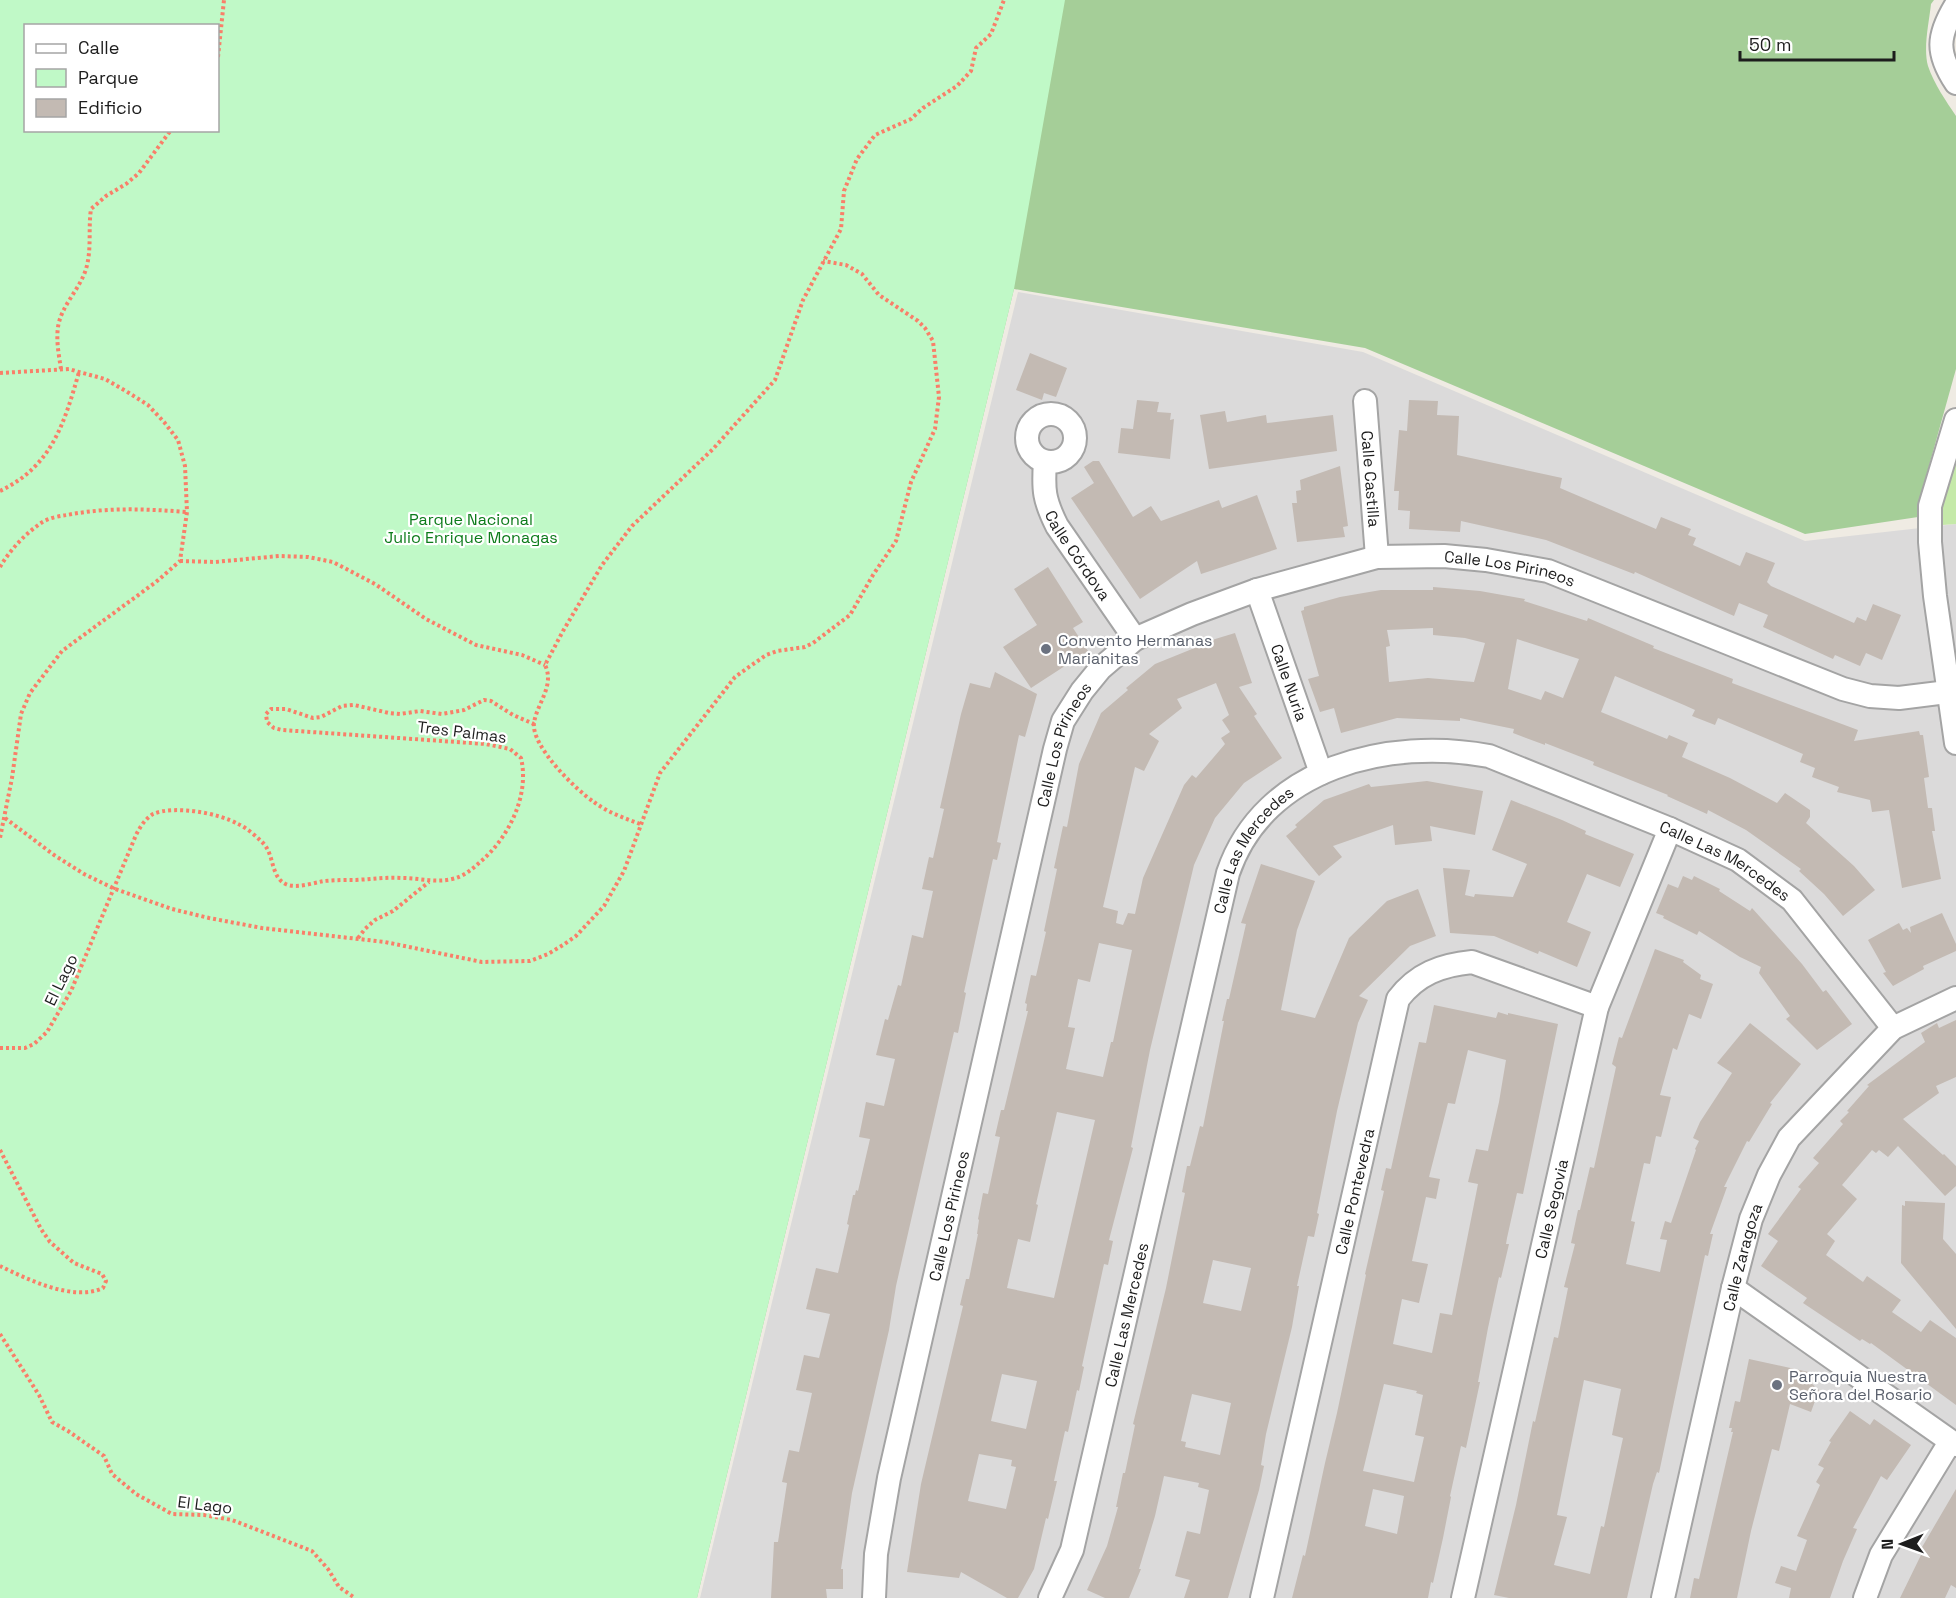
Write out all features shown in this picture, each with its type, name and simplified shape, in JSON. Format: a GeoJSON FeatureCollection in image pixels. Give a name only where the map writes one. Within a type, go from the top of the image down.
{"type":"FeatureCollection","features":[{"type":"Feature","properties":{"kind":"street"},"geometry":{"type":"LineString","coordinates":[[1956,5],[1942,34],[1941,45],[1944,64],[1956,83]]}},
{"type":"Feature","properties":{"kind":"street","name":"Calle Castilla"},"geometry":{"type":"LineString","coordinates":[[1365,401],[1377,556]]}},
{"type":"Feature","properties":{"kind":"street"},"geometry":{"type":"LineString","coordinates":[[1956,420],[1930,506],[1930,542],[1934,585],[1952,691],[1956,743]]}},
{"type":"Feature","properties":{"kind":"street","name":"Calle Córdova"},"geometry":{"type":"LineString","coordinates":[[1045,462],[1045,499],[1057,526],[1135,639]]}},
{"type":"Feature","properties":{"kind":"street","name":"Calle Los Pirineos"},"geometry":{"type":"LineString","coordinates":[[874,1598],[876,1554],[889,1478],[1055,749],[1064,721],[1082,691],[1100,669],[1135,639],[1192,614],[1257,590],[1377,556],[1454,557],[1548,571],[1844,690],[1870,696],[1899,698],[1952,691]]}},
{"type":"Feature","properties":{"kind":"street","name":"Calle Nuria"},"geometry":{"type":"LineString","coordinates":[[1257,590],[1321,773]]}},
{"type":"Feature","properties":{"kind":"street","name":"Calle Las Mercedes"},"geometry":{"type":"LineString","coordinates":[[1050,1598],[1072,1550],[1228,873],[1244,835],[1263,813],[1293,788],[1321,773],[1358,760],[1392,752],[1462,751],[1489,756],[1670,829],[1738,860],[1792,900],[1893,1028]]}},
{"type":"Feature","properties":{"kind":"street","name":"Calle Segovia"},"geometry":{"type":"LineString","coordinates":[[1463,1598],[1598,1007],[1670,829]]}},
{"type":"Feature","properties":{"kind":"street","name":"Calle Pontevedra"},"geometry":{"type":"LineString","coordinates":[[1262,1598],[1398,999],[1408,985],[1434,970],[1451,964],[1472,962],[1598,1007]]}},
{"type":"Feature","properties":{"kind":"street","name":"Calle Zaragoza"},"geometry":{"type":"LineString","coordinates":[[1663,1598],[1733,1288],[1751,1219],[1769,1175],[1789,1138],[1893,1028],[1956,998]]}},
{"type":"Feature","properties":{"kind":"street"},"geometry":{"type":"LineString","coordinates":[[1733,1288],[1953,1444],[1881,1556],[1865,1598]]}},
{"type":"Feature","properties":{"kind":"path"},"geometry":{"type":"LineString","coordinates":[[219,48],[224,0]]}},
{"type":"Feature","properties":{"kind":"path"},"geometry":{"type":"LineString","coordinates":[[545,665],[602,566],[632,526],[713,448],[775,380],[803,300],[841,229],[844,192],[856,159],[875,135],[911,119],[923,108],[957,86],[971,71],[976,48],[991,34],[1004,0]]}},
{"type":"Feature","properties":{"kind":"path"},"geometry":{"type":"LineString","coordinates":[[61,369],[58,326],[86,269],[90,246],[88,227],[91,209],[139,173],[170,132]]}},
{"type":"Feature","properties":{"kind":"path"},"geometry":{"type":"LineString","coordinates":[[5,818],[54,855],[84,874],[115,889],[172,909],[209,918],[262,928],[358,938],[482,962],[530,961],[548,954],[576,936],[604,906],[624,871],[660,773],[735,677],[766,655],[813,643],[855,610],[873,575],[896,541],[911,482],[934,429],[939,397],[933,341],[918,321],[879,295],[854,268],[823,261]]}},
{"type":"Feature","properties":{"kind":"path"},"geometry":{"type":"LineString","coordinates":[[0,374],[61,369],[79,372],[105,380],[148,405],[178,440],[185,466],[187,512],[180,561]]}},
{"type":"Feature","properties":{"kind":"path"},"geometry":{"type":"LineString","coordinates":[[0,491],[31,472],[53,445],[79,372]]}},
{"type":"Feature","properties":{"kind":"path"},"geometry":{"type":"LineString","coordinates":[[0,567],[7,555],[42,521],[96,509],[134,508],[187,512]]}},
{"type":"Feature","properties":{"kind":"path"},"geometry":{"type":"LineString","coordinates":[[0,838],[21,714],[30,693],[62,651],[149,587],[180,561],[215,562],[279,556],[308,556],[333,562],[375,584],[426,619],[476,645],[522,655],[545,665],[548,671],[546,690],[534,724],[539,742],[569,781],[594,803],[640,824]]}},
{"type":"Feature","properties":{"kind":"path","name":"Tres Palmas"},"geometry":{"type":"LineString","coordinates":[[115,889],[143,822],[153,815],[171,811],[202,813],[237,823],[265,845],[278,877],[282,882],[290,885],[390,878],[429,881],[455,879],[469,872],[504,837],[511,824],[520,794],[523,773],[521,758],[510,749],[486,744],[282,730],[274,728],[267,722],[266,714],[279,707],[309,718],[316,718],[342,706],[354,705],[389,713],[420,711],[442,714],[458,712],[481,700],[488,700],[534,724]]}},
{"type":"Feature","properties":{"kind":"path"},"geometry":{"type":"LineString","coordinates":[[358,938],[375,920],[393,911],[425,887],[429,881]]}},
{"type":"Feature","properties":{"kind":"path","name":"El Lago"},"geometry":{"type":"LineString","coordinates":[[0,1048],[25,1048],[34,1044],[47,1032],[71,991],[115,889]]}},
{"type":"Feature","properties":{"kind":"path"},"geometry":{"type":"LineString","coordinates":[[0,1150],[50,1242],[74,1263],[102,1274],[106,1281],[103,1288],[98,1290],[78,1292],[29,1280],[0,1266]]}},
{"type":"Feature","properties":{"kind":"path","name":"El Lago"},"geometry":{"type":"LineString","coordinates":[[0,1334],[39,1395],[52,1422],[104,1456],[112,1474],[136,1494],[172,1514],[204,1515],[232,1520],[312,1551],[328,1569],[339,1587],[355,1598]]}},
{"type":"Feature","properties":{"kind":"shaded area"},"geometry":{"type":"Polygon","coordinates":[[[1018,292],[1363,352],[1805,541],[1956,524],[1956,1598],[700,1598],[1018,292]]]}},
{"type":"Feature","properties":{"kind":"green space","name":"Parque Nacional Julio Enrique Monagas"},"geometry":{"type":"Polygon","coordinates":[[[0,0],[1934,0],[1931,4],[1926,43],[1928,66],[1940,92],[1956,116],[1956,369],[1924,484],[1918,517],[1805,534],[1365,348],[1014,289],[697,1598],[0,1598],[0,0]]]}},
{"type":"Feature","properties":{"kind":"green space","name":"Parque Nacional Julio Enrique Monagas"},"geometry":{"type":"Polygon","coordinates":[[[0,0],[1065,0],[1014,289],[697,1598],[0,1598],[0,0]]]}},
{"type":"Feature","properties":{"kind":"green space"},"geometry":{"type":"Polygon","coordinates":[[[1956,455],[1956,524],[1942,525],[1942,508],[1956,455]]]}},
{"type":"Feature","properties":{"kind":"building"},"geometry":{"type":"Polygon","coordinates":[[[1030,353],[1067,368],[1056,397],[1044,393],[1042,400],[1016,390],[1030,353]]]}},
{"type":"Feature","properties":{"kind":"building"},"geometry":{"type":"Polygon","coordinates":[[[1137,400],[1159,402],[1157,412],[1171,413],[1170,420],[1174,419],[1170,459],[1118,453],[1121,428],[1133,429],[1137,400]]]}},
{"type":"Feature","properties":{"kind":"building"},"geometry":{"type":"Polygon","coordinates":[[[1409,400],[1438,401],[1437,415],[1459,416],[1457,455],[1562,478],[1560,488],[1656,529],[1661,517],[1691,529],[1688,535],[1696,538],[1693,545],[1740,566],[1746,552],[1775,563],[1767,582],[1771,586],[1854,623],[1857,617],[1866,621],[1873,604],[1901,615],[1882,660],[1866,653],[1860,666],[1835,655],[1833,659],[1763,627],[1768,615],[1739,603],[1734,616],[1635,572],[1634,574],[1546,540],[1461,521],[1460,532],[1409,529],[1410,511],[1398,510],[1399,491],[1394,491],[1399,430],[1407,431],[1409,400]]]}},
{"type":"Feature","properties":{"kind":"building"},"geometry":{"type":"Polygon","coordinates":[[[1225,411],[1227,422],[1266,415],[1267,423],[1333,415],[1337,451],[1209,469],[1200,415],[1225,411]]]}},
{"type":"Feature","properties":{"kind":"building"},"geometry":{"type":"Polygon","coordinates":[[[1093,461],[1099,461],[1133,517],[1151,506],[1161,521],[1219,500],[1222,508],[1257,495],[1277,549],[1201,574],[1197,561],[1140,599],[1071,498],[1094,483],[1084,467],[1093,461]]]}},
{"type":"Feature","properties":{"kind":"building"},"geometry":{"type":"Polygon","coordinates":[[[1340,466],[1348,526],[1343,527],[1345,537],[1297,542],[1292,503],[1297,503],[1296,491],[1301,490],[1300,480],[1340,466]]]}},
{"type":"Feature","properties":{"kind":"building","name":"Convento Hermanas Marianitas"},"geometry":{"type":"Polygon","coordinates":[[[1048,567],[1083,622],[1073,628],[1088,651],[1031,688],[1003,647],[1037,625],[1014,589],[1048,567]]]}},
{"type":"Feature","properties":{"kind":"building"},"geometry":{"type":"Polygon","coordinates":[[[1433,587],[1480,591],[1525,599],[1524,601],[1587,621],[1588,618],[1654,646],[1653,648],[1733,679],[1732,683],[1858,730],[1854,741],[1919,731],[1920,735],[1923,735],[1929,777],[1924,778],[1928,808],[1932,808],[1935,831],[1932,831],[1941,879],[1902,888],[1889,810],[1872,812],[1870,800],[1837,792],[1839,787],[1812,777],[1815,768],[1800,762],[1803,754],[1718,718],[1715,725],[1692,716],[1695,710],[1615,676],[1601,712],[1667,739],[1669,735],[1688,743],[1682,757],[1730,778],[1777,803],[1785,793],[1810,810],[1810,817],[1806,823],[1854,866],[1875,890],[1843,916],[1799,871],[1801,869],[1746,830],[1708,810],[1707,814],[1668,795],[1593,765],[1594,762],[1513,733],[1514,729],[1460,718],[1460,721],[1397,718],[1341,733],[1334,708],[1320,712],[1308,679],[1319,676],[1301,611],[1304,607],[1340,597],[1381,590],[1433,590],[1433,587]],[[1433,628],[1387,630],[1390,646],[1386,647],[1389,682],[1428,678],[1474,682],[1485,643],[1465,638],[1433,635],[1433,628]],[[1517,639],[1508,689],[1541,700],[1545,691],[1563,698],[1579,659],[1517,639]]]}},
{"type":"Feature","properties":{"kind":"building"},"geometry":{"type":"Polygon","coordinates":[[[1235,633],[1252,683],[1239,687],[1257,714],[1254,716],[1282,758],[1244,783],[1215,818],[1194,865],[1150,1050],[1131,1147],[1133,1148],[1109,1240],[1113,1241],[1108,1265],[1104,1264],[1082,1366],[1084,1367],[1079,1391],[1077,1390],[1068,1432],[1065,1431],[1054,1481],[1057,1481],[1034,1569],[1018,1598],[1007,1598],[961,1572],[959,1578],[907,1572],[921,1484],[963,1306],[960,1305],[966,1279],[969,1279],[983,1193],[988,1194],[1000,1137],[995,1136],[1001,1110],[1004,1110],[1028,1011],[1026,1011],[1027,1004],[1025,1003],[1031,975],[1036,976],[1046,932],[1044,931],[1057,869],[1054,868],[1063,826],[1067,827],[1079,764],[1101,713],[1128,690],[1126,688],[1155,664],[1202,645],[1202,643],[1235,633]],[[1216,683],[1177,699],[1182,708],[1149,734],[1159,741],[1144,771],[1135,767],[1103,907],[1118,911],[1116,923],[1123,925],[1128,913],[1135,914],[1143,878],[1184,785],[1192,775],[1196,778],[1225,744],[1221,738],[1230,732],[1222,720],[1229,715],[1216,683]],[[1099,943],[1090,982],[1078,979],[1068,1027],[1075,1028],[1066,1069],[1103,1077],[1111,1042],[1113,1042],[1132,950],[1099,943]],[[1057,1112],[1036,1204],[1038,1205],[1030,1242],[1018,1239],[1007,1288],[1054,1298],[1095,1120],[1057,1112]],[[1002,1374],[991,1421],[1026,1429],[1037,1381],[1002,1374]],[[979,1454],[968,1501],[1006,1509],[1016,1467],[1011,1466],[1012,1460],[979,1454]]]}},
{"type":"Feature","properties":{"kind":"building"},"geometry":{"type":"Polygon","coordinates":[[[995,672],[1037,694],[1025,737],[1019,735],[997,842],[1001,843],[997,860],[993,859],[964,992],[966,993],[958,1033],[954,1032],[896,1286],[889,1330],[852,1493],[841,1569],[843,1569],[843,1589],[826,1589],[827,1598],[771,1598],[774,1542],[778,1542],[787,1483],[782,1482],[789,1450],[799,1452],[812,1393],[796,1390],[804,1355],[819,1358],[830,1314],[806,1309],[816,1268],[838,1273],[853,1195],[856,1190],[858,1191],[870,1139],[859,1137],[866,1102],[884,1106],[895,1059],[876,1055],[885,1019],[888,1020],[898,985],[901,986],[912,935],[923,938],[933,891],[922,889],[929,857],[933,858],[944,809],[940,808],[970,683],[990,688],[995,672]]]}},
{"type":"Feature","properties":{"kind":"building"},"geometry":{"type":"Polygon","coordinates":[[[1427,781],[1483,791],[1475,835],[1430,826],[1432,841],[1395,845],[1393,825],[1333,846],[1342,857],[1319,876],[1286,836],[1324,800],[1369,784],[1371,787],[1427,781]]]}},
{"type":"Feature","properties":{"kind":"building"},"geometry":{"type":"Polygon","coordinates":[[[1511,800],[1562,820],[1586,831],[1585,834],[1634,854],[1620,887],[1587,874],[1567,922],[1591,932],[1577,967],[1494,936],[1450,933],[1443,868],[1470,870],[1465,895],[1513,897],[1527,864],[1492,850],[1511,800]]]}},
{"type":"Feature","properties":{"kind":"building"},"geometry":{"type":"Polygon","coordinates":[[[1261,864],[1315,881],[1297,930],[1281,1010],[1315,1018],[1349,938],[1387,901],[1418,889],[1436,936],[1410,946],[1359,996],[1368,1000],[1358,1023],[1337,1111],[1314,1237],[1308,1236],[1297,1286],[1299,1286],[1292,1327],[1266,1434],[1261,1465],[1264,1466],[1259,1490],[1228,1598],[1184,1598],[1190,1580],[1175,1576],[1187,1531],[1200,1534],[1209,1490],[1198,1487],[1199,1483],[1164,1476],[1139,1569],[1141,1569],[1129,1598],[1105,1598],[1087,1590],[1107,1546],[1118,1507],[1116,1507],[1123,1473],[1125,1473],[1135,1425],[1133,1424],[1166,1288],[1185,1193],[1182,1192],[1187,1166],[1190,1166],[1200,1126],[1203,1127],[1224,1021],[1222,1021],[1246,924],[1241,923],[1261,864]],[[1213,1260],[1203,1303],[1241,1311],[1251,1268],[1213,1260]],[[1192,1394],[1181,1441],[1186,1442],[1185,1447],[1220,1455],[1231,1403],[1192,1394]]]}},
{"type":"Feature","properties":{"kind":"building"},"geometry":{"type":"Polygon","coordinates":[[[1683,876],[1692,880],[1694,876],[1720,889],[1719,891],[1750,911],[1752,908],[1802,964],[1823,992],[1826,990],[1852,1024],[1817,1050],[1786,1019],[1790,1016],[1759,973],[1761,967],[1740,957],[1699,931],[1697,935],[1656,913],[1668,884],[1678,888],[1683,876]]]}},
{"type":"Feature","properties":{"kind":"building"},"geometry":{"type":"Polygon","coordinates":[[[1942,913],[1956,944],[1956,951],[1923,966],[1924,969],[1893,986],[1883,973],[1886,972],[1868,940],[1899,923],[1903,930],[1907,928],[1911,933],[1910,927],[1942,913]]]}},
{"type":"Feature","properties":{"kind":"building"},"geometry":{"type":"Polygon","coordinates":[[[1655,949],[1684,960],[1683,962],[1701,975],[1700,979],[1713,984],[1701,1019],[1689,1014],[1677,1050],[1673,1048],[1660,1095],[1671,1097],[1661,1137],[1656,1136],[1650,1164],[1644,1163],[1631,1221],[1635,1222],[1626,1264],[1660,1272],[1667,1240],[1660,1239],[1665,1221],[1671,1223],[1699,1141],[1693,1138],[1700,1122],[1732,1073],[1717,1063],[1750,1023],[1801,1064],[1770,1103],[1772,1104],[1749,1142],[1747,1141],[1724,1187],[1727,1187],[1710,1234],[1713,1234],[1708,1256],[1705,1255],[1659,1473],[1657,1472],[1653,1484],[1627,1598],[1509,1598],[1494,1595],[1533,1421],[1535,1422],[1554,1337],[1558,1338],[1568,1288],[1564,1287],[1575,1244],[1571,1243],[1578,1210],[1580,1210],[1590,1167],[1594,1168],[1616,1067],[1612,1064],[1619,1037],[1622,1038],[1655,949]],[[1584,1380],[1557,1515],[1567,1517],[1554,1565],[1590,1574],[1601,1526],[1604,1527],[1623,1438],[1612,1435],[1621,1389],[1584,1380]]]}},
{"type":"Feature","properties":{"kind":"building"},"geometry":{"type":"Polygon","coordinates":[[[1434,1005],[1496,1018],[1498,1012],[1558,1024],[1523,1194],[1517,1193],[1507,1238],[1506,1244],[1509,1244],[1488,1328],[1478,1382],[1480,1382],[1466,1448],[1461,1446],[1443,1538],[1428,1598],[1292,1598],[1303,1555],[1305,1556],[1337,1413],[1384,1191],[1381,1190],[1386,1168],[1391,1169],[1419,1042],[1426,1043],[1434,1005]],[[1468,1050],[1455,1104],[1448,1103],[1429,1177],[1440,1179],[1436,1199],[1426,1197],[1412,1261],[1428,1264],[1419,1303],[1402,1299],[1393,1344],[1432,1353],[1440,1313],[1452,1315],[1478,1184],[1468,1182],[1476,1149],[1488,1151],[1506,1060],[1468,1050]],[[1384,1384],[1363,1471],[1414,1482],[1424,1437],[1415,1435],[1423,1395],[1416,1393],[1417,1391],[1384,1384]],[[1373,1489],[1365,1526],[1397,1534],[1404,1496],[1373,1489]]]}},
{"type":"Feature","properties":{"kind":"building"},"geometry":{"type":"Polygon","coordinates":[[[1956,1020],[1956,1077],[1936,1086],[1939,1093],[1903,1119],[1956,1166],[1956,1186],[1945,1196],[1898,1146],[1888,1157],[1879,1150],[1876,1153],[1872,1150],[1842,1185],[1857,1199],[1827,1234],[1835,1241],[1826,1255],[1863,1282],[1867,1276],[1901,1300],[1892,1312],[1921,1332],[1930,1320],[1956,1338],[1956,1405],[1871,1343],[1862,1339],[1860,1341],[1803,1303],[1807,1298],[1761,1266],[1778,1241],[1768,1234],[1801,1189],[1798,1187],[1819,1163],[1813,1158],[1843,1124],[1840,1121],[1869,1086],[1867,1085],[1925,1042],[1921,1033],[1937,1023],[1939,1028],[1956,1020]]]}},
{"type":"Feature","properties":{"kind":"building"},"geometry":{"type":"Polygon","coordinates":[[[1905,1201],[1945,1203],[1943,1239],[1956,1254],[1956,1329],[1901,1263],[1902,1205],[1905,1206],[1905,1201]]]}},
{"type":"Feature","properties":{"kind":"building"},"geometry":{"type":"Polygon","coordinates":[[[1749,1359],[1813,1373],[1811,1383],[1819,1390],[1811,1412],[1790,1404],[1779,1451],[1772,1449],[1737,1598],[1690,1598],[1694,1578],[1699,1579],[1733,1432],[1731,1432],[1732,1428],[1729,1428],[1735,1401],[1740,1402],[1749,1359]]]}},
{"type":"Feature","properties":{"kind":"building"},"geometry":{"type":"Polygon","coordinates":[[[1850,1411],[1870,1425],[1874,1419],[1911,1445],[1887,1480],[1881,1476],[1853,1528],[1857,1529],[1830,1598],[1789,1598],[1791,1588],[1775,1583],[1781,1566],[1796,1571],[1807,1540],[1797,1536],[1820,1485],[1816,1482],[1824,1468],[1818,1465],[1831,1442],[1829,1441],[1850,1411]]]}},
{"type":"Feature","properties":{"kind":"building"},"geometry":{"type":"Polygon","coordinates":[[[1956,1489],[1956,1588],[1951,1585],[1945,1598],[1900,1598],[1921,1555],[1918,1554],[1956,1489]]]}},
{"type":"Feature","properties":{"kind":"place","name":"Convento Hermanas Marianitas"},"geometry":{"type":"Point","coordinates":[1046,649]}},
{"type":"Feature","properties":{"kind":"place","name":"Parroquia Nuestra Señora del Rosario"},"geometry":{"type":"Point","coordinates":[1777,1385]}}]}
